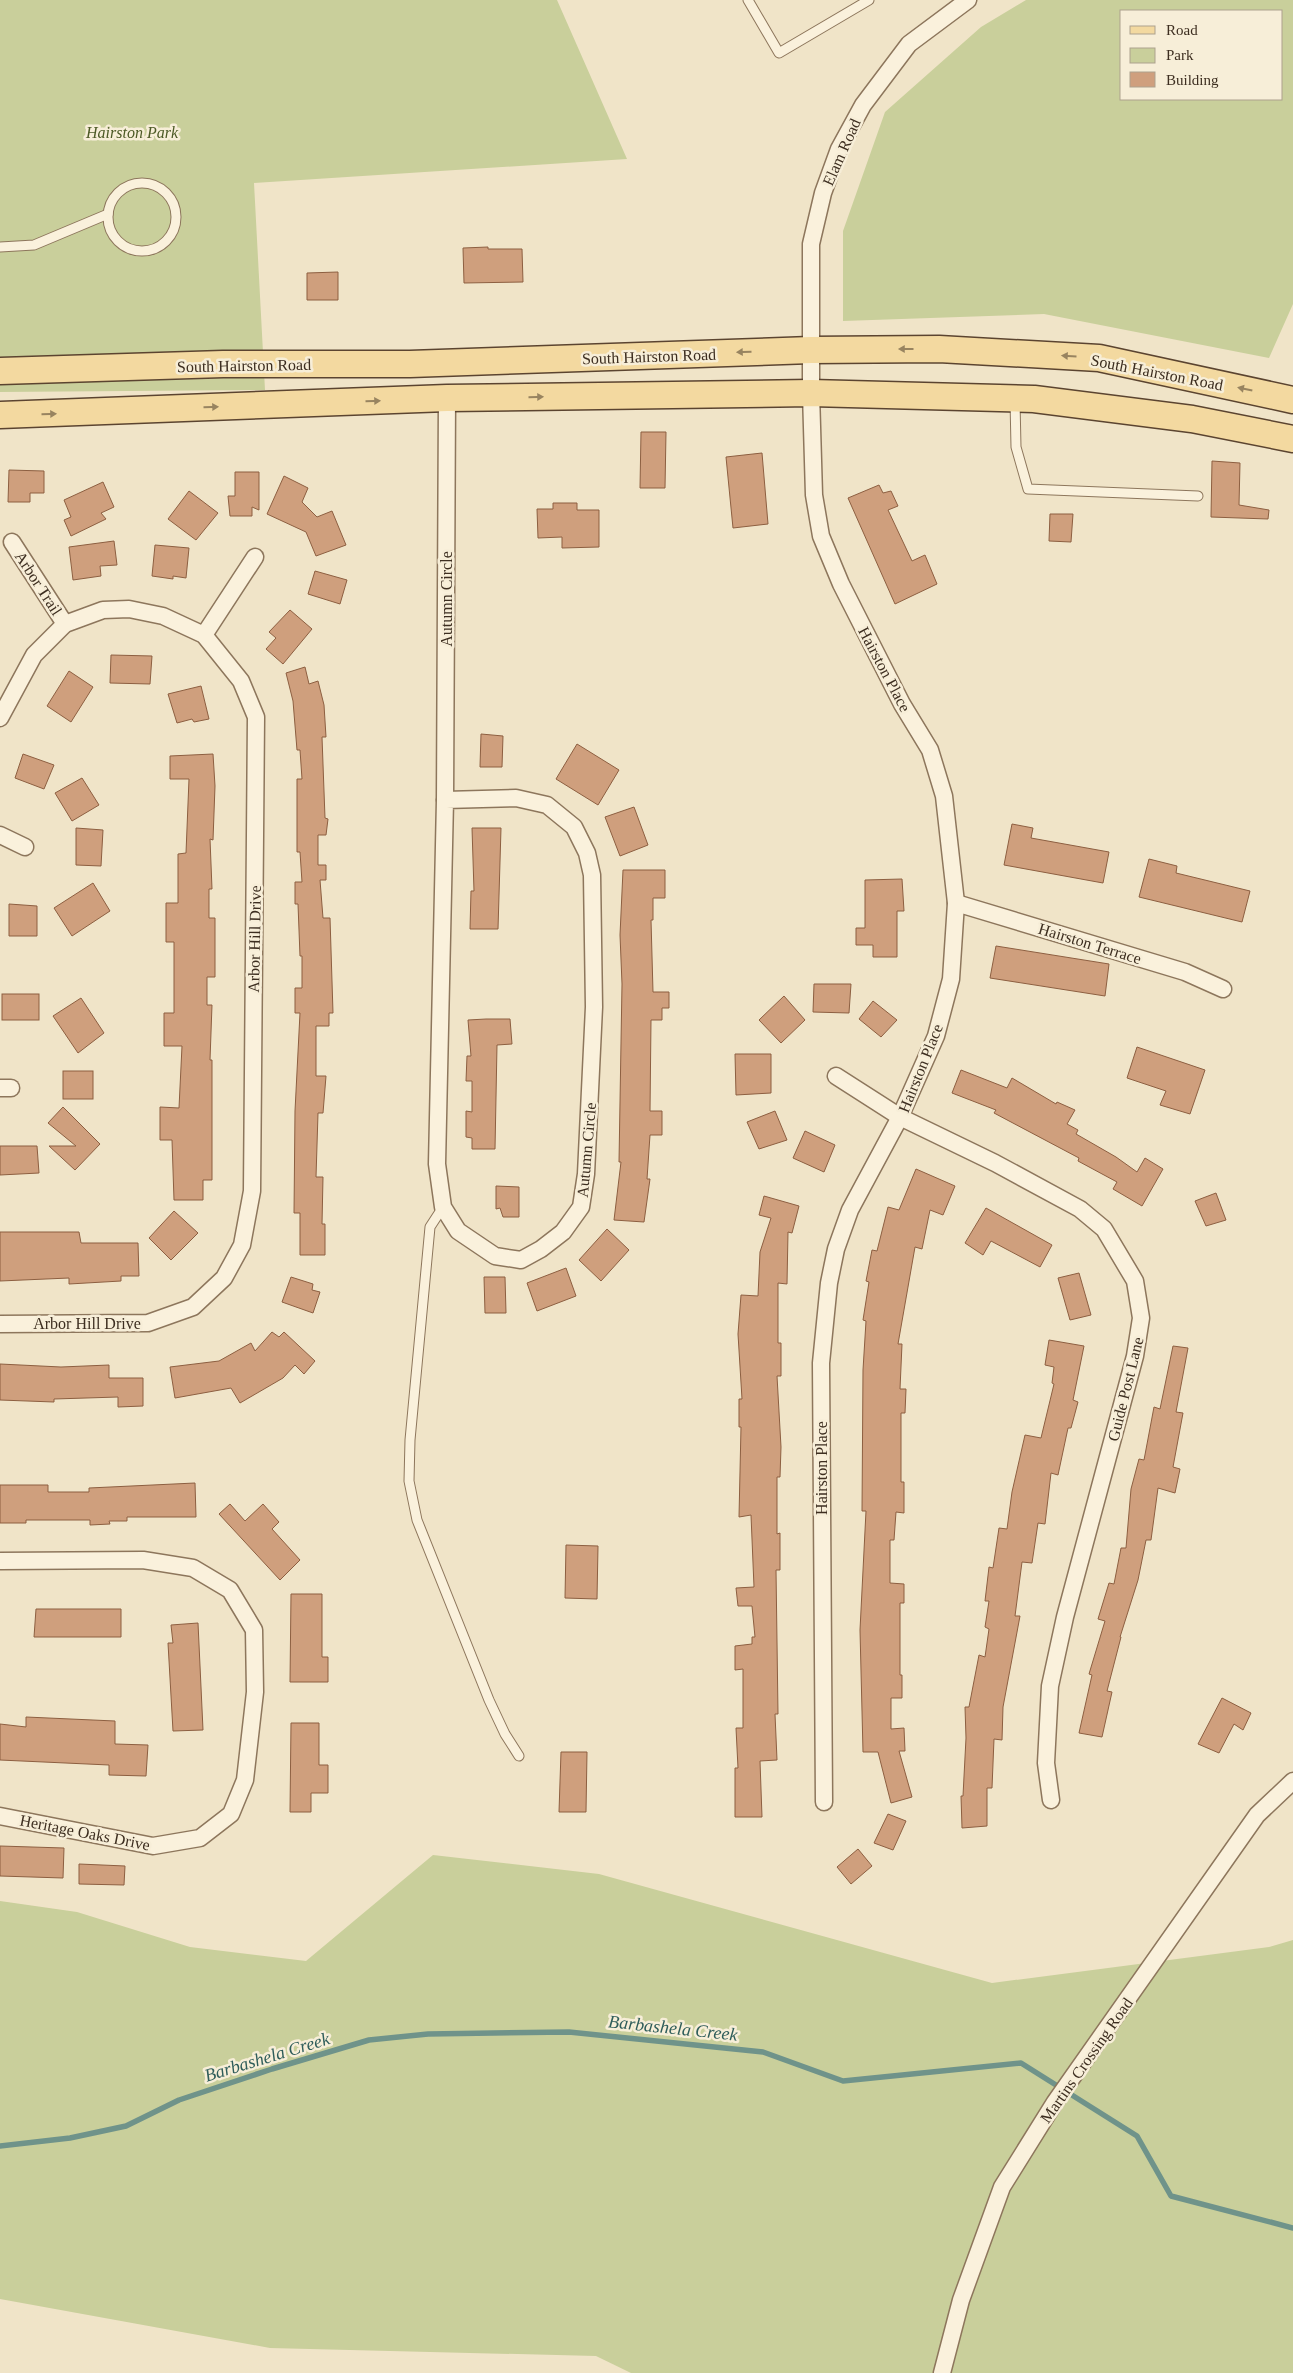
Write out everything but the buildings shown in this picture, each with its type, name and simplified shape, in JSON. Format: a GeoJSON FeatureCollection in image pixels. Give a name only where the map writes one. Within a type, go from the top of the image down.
{"type":"FeatureCollection","features":[{"type":"Feature","properties":{"kind":"main road","name":"South Hairston Road"},"geometry":{"type":"LineString","coordinates":[[0,371],[223,364],[410,364],[811,350],[939,349],[1099,358],[1293,400]]}},
{"type":"Feature","properties":{"kind":"main road"},"geometry":{"type":"LineString","coordinates":[[0,416],[447,398],[811,393],[1016,399],[1192,419],[1293,439]]}},
{"type":"Feature","properties":{"kind":"street","name":"Elam Road"},"geometry":{"type":"LineString","coordinates":[[811,350],[811,244],[822,194],[839,149],[863,105],[909,44],[968,0]]}},
{"type":"Feature","properties":{"kind":"street","name":"Hairston Place"},"geometry":{"type":"LineString","coordinates":[[811,350],[814,495],[821,536],[841,584],[902,704],[930,750],[944,796],[956,903],[951,979],[936,1036],[900,1117],[850,1210],[836,1249],[829,1283],[821,1363],[824,1802]]}},
{"type":"Feature","properties":{"kind":"street","name":"Autumn Circle"},"geometry":{"type":"LineString","coordinates":[[445,800],[516,798],[547,805],[574,827],[587,853],[592,875],[594,1007],[586,1174],[581,1207],[562,1232],[541,1249],[521,1260],[495,1256],[458,1231],[443,1207],[437,1164],[445,800],[447,398]]}},
{"type":"Feature","properties":{"kind":"street","name":"Arbor Trail"},"geometry":{"type":"LineString","coordinates":[[12,542],[65,624]]}},
{"type":"Feature","properties":{"kind":"street"},"geometry":{"type":"LineString","coordinates":[[204,634],[255,557]]}},
{"type":"Feature","properties":{"kind":"street","name":"Arbor Hill Drive"},"geometry":{"type":"LineString","coordinates":[[0,718],[34,656],[65,624],[103,610],[129,609],[163,616],[204,634],[241,680],[256,717],[252,1191],[242,1245],[224,1278],[193,1307],[148,1323],[0,1324]]}},
{"type":"Feature","properties":{"kind":"street"},"geometry":{"type":"LineString","coordinates":[[0,836],[25,847]]}},
{"type":"Feature","properties":{"kind":"street","name":"Hairston Terrace"},"geometry":{"type":"LineString","coordinates":[[956,903],[1185,972],[1223,989]]}},
{"type":"Feature","properties":{"kind":"street","name":"Guide Post Lane"},"geometry":{"type":"LineString","coordinates":[[836,1076],[900,1117],[995,1163],[1080,1209],[1104,1229],[1135,1281],[1141,1318],[1135,1356],[1065,1617],[1050,1686],[1046,1763],[1051,1800]]}},
{"type":"Feature","properties":{"kind":"street","name":"Heritage Oaks Drive"},"geometry":{"type":"LineString","coordinates":[[0,1561],[143,1560],[193,1568],[230,1590],[254,1630],[255,1692],[245,1780],[230,1814],[200,1838],[153,1846],[0,1816]]}},
{"type":"Feature","properties":{"kind":"street","name":"Martins Crossing Road"},"geometry":{"type":"LineString","coordinates":[[942,2373],[960,2300],[1002,2188],[1073,2075],[1258,1815],[1293,1781]]}},
{"type":"Feature","properties":{"kind":"lane"},"geometry":{"type":"LineString","coordinates":[[748,0],[779,53],[869,0]]}},
{"type":"Feature","properties":{"kind":"lane"},"geometry":{"type":"LineString","coordinates":[[0,247],[34,246],[108,214],[115,196],[131,184],[141,182],[160,187],[167,193],[175,206],[177,220],[174,230],[163,245],[154,250],[134,251],[125,247],[112,233],[108,214]]}},
{"type":"Feature","properties":{"kind":"lane"},"geometry":{"type":"LineString","coordinates":[[1016,399],[1016,447],[1028,489],[1198,496]]}},
{"type":"Feature","properties":{"kind":"lane"},"geometry":{"type":"LineString","coordinates":[[443,1207],[430,1227],[410,1440],[409,1481],[417,1520],[489,1700],[505,1734],[519,1756]]}},
{"type":"Feature","properties":{"kind":"green space","name":"Hairston Park"},"geometry":{"type":"Polygon","coordinates":[[[0,0],[557,0],[627,159],[254,183],[265,390],[0,392],[0,0]]]}},
{"type":"Feature","properties":{"kind":"green space"},"geometry":{"type":"Polygon","coordinates":[[[1026,0],[1293,0],[1293,304],[1269,358],[1044,314],[843,321],[843,231],[885,112],[981,27],[1026,0]]]}},
{"type":"Feature","properties":{"kind":"green space"},"geometry":{"type":"Polygon","coordinates":[[[433,1855],[599,1874],[992,1983],[1269,1947],[1293,1940],[1293,2373],[631,2373],[596,2356],[270,2348],[0,2299],[0,1901],[77,1912],[190,1947],[306,1961],[433,1855]]]}},
{"type":"Feature","properties":{"kind":"waterway","name":"Barbashela Creek"},"geometry":{"type":"LineString","coordinates":[[0,2146],[70,2138],[126,2126],[179,2100],[272,2069],[369,2040],[428,2034],[569,2032],[763,2052],[843,2081],[1021,2063],[1137,2136],[1171,2196],[1293,2228]]}}]}
